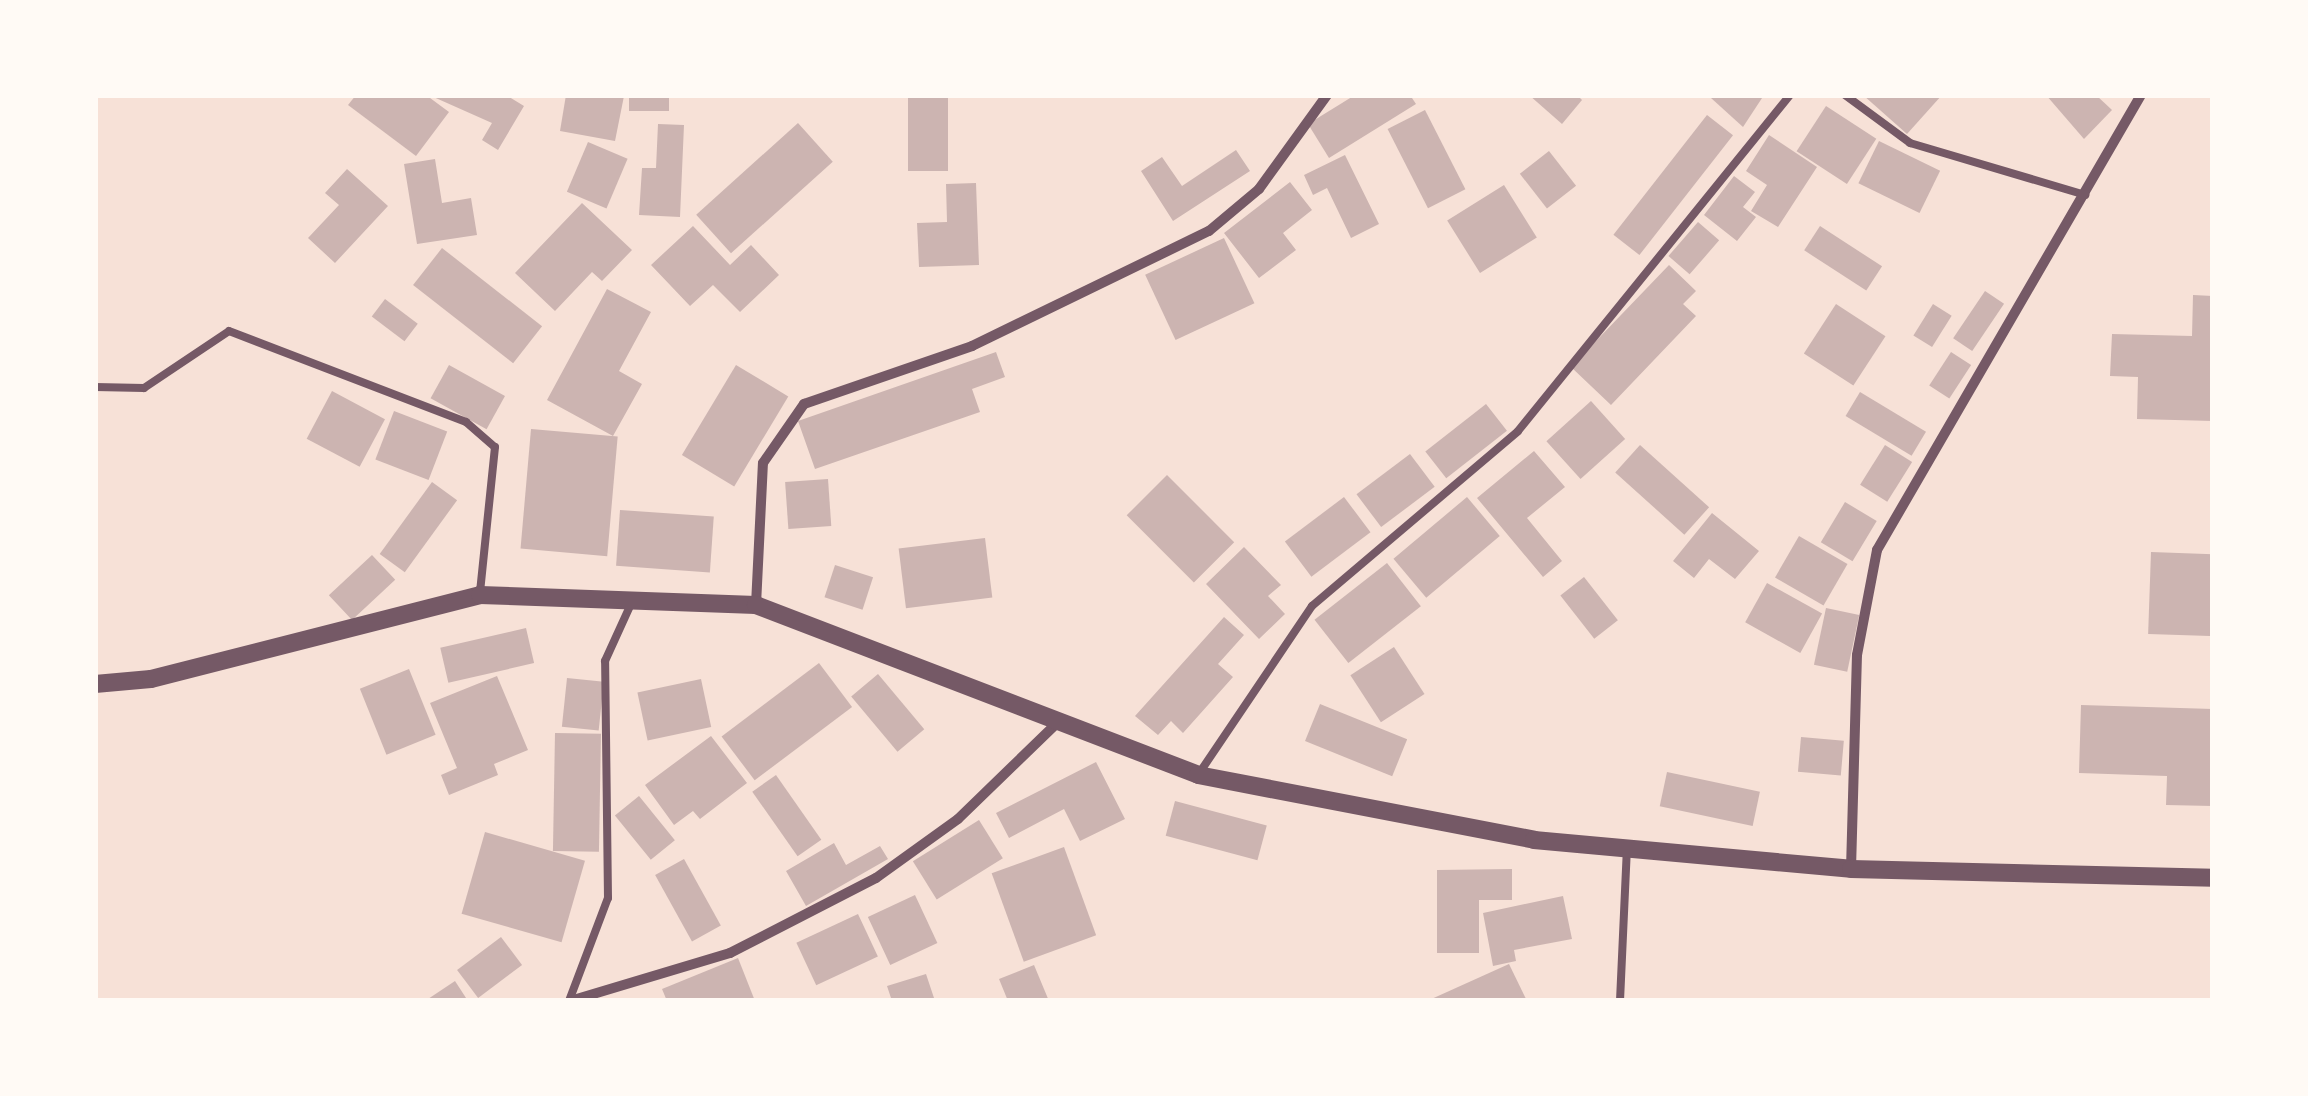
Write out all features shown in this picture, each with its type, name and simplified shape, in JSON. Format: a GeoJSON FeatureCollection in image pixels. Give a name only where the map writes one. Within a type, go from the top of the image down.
{"type":"FeatureCollection","features":[{"type":"Feature","properties":{"kind":"street"},"geometry":{"type":"LineString","coordinates":[[756,605],[762,463],[804,404],[972,346],[1209,231],[1259,189],[1327,95]]}},
{"type":"Feature","properties":{"kind":"street"},"geometry":{"type":"LineString","coordinates":[[1851,870],[1857,655],[1877,550],[2141,95]]}},
{"type":"Feature","properties":{"kind":"street"},"geometry":{"type":"LineString","coordinates":[[95,684],[152,679],[480,595],[636,594],[756,605],[1056,724],[1198,775],[1534,840],[1851,870],[2213,878]]}},
{"type":"Feature","properties":{"kind":"street"},"geometry":{"type":"LineString","coordinates":[[569,1001],[730,953],[876,878],[958,819],[1056,724]]}},
{"type":"Feature","properties":{"kind":"lane"},"geometry":{"type":"LineString","coordinates":[[1198,775],[1312,606],[1518,431],[1790,95]]}},
{"type":"Feature","properties":{"kind":"lane"},"geometry":{"type":"LineString","coordinates":[[1845,95],[1910,143],[2086,195]]}},
{"type":"Feature","properties":{"kind":"lane"},"geometry":{"type":"LineString","coordinates":[[95,387],[144,388],[229,331],[466,422],[495,447],[480,595]]}},
{"type":"Feature","properties":{"kind":"lane"},"geometry":{"type":"LineString","coordinates":[[569,1001],[608,898],[605,661],[636,594]]}},
{"type":"Feature","properties":{"kind":"lane"},"geometry":{"type":"LineString","coordinates":[[1620,1001],[1627,848]]}},
{"type":"Feature","properties":{"kind":"building"},"geometry":{"type":"Polygon","coordinates":[[[356,95],[426,95],[449,112],[416,156],[348,105],[356,95]]]}},
{"type":"Feature","properties":{"kind":"building"},"geometry":{"type":"Polygon","coordinates":[[[429,95],[506,95],[524,106],[498,150],[482,140],[492,123],[429,95]]]}},
{"type":"Feature","properties":{"kind":"building"},"geometry":{"type":"Polygon","coordinates":[[[566,95],[624,96],[615,141],[560,131],[566,95]]]}},
{"type":"Feature","properties":{"kind":"building"},"geometry":{"type":"Polygon","coordinates":[[[629,95],[669,95],[669,111],[629,111],[629,95]]]}},
{"type":"Feature","properties":{"kind":"building"},"geometry":{"type":"Polygon","coordinates":[[[908,95],[948,95],[948,171],[908,171],[908,95]]]}},
{"type":"Feature","properties":{"kind":"building"},"geometry":{"type":"Polygon","coordinates":[[[1355,95],[1410,95],[1416,104],[1329,158],[1308,124],[1355,95]]]}},
{"type":"Feature","properties":{"kind":"building"},"geometry":{"type":"Polygon","coordinates":[[[1529,95],[1577,95],[1582,100],[1562,124],[1529,95]]]}},
{"type":"Feature","properties":{"kind":"building"},"geometry":{"type":"Polygon","coordinates":[[[1713,95],[1764,95],[1743,127],[1711,98],[1713,95]]]}},
{"type":"Feature","properties":{"kind":"building"},"geometry":{"type":"Polygon","coordinates":[[[1863,95],[1942,95],[1907,134],[1863,95]]]}},
{"type":"Feature","properties":{"kind":"building"},"geometry":{"type":"Polygon","coordinates":[[[2046,95],[2096,95],[2112,110],[2084,139],[2046,95]]]}},
{"type":"Feature","properties":{"kind":"building"},"geometry":{"type":"Polygon","coordinates":[[[1826,106],[1876,139],[1847,184],[1797,151],[1826,106]]]}},
{"type":"Feature","properties":{"kind":"building"},"geometry":{"type":"Polygon","coordinates":[[[1425,110],[1465,189],[1428,208],[1388,129],[1425,110]]]}},
{"type":"Feature","properties":{"kind":"building"},"geometry":{"type":"Polygon","coordinates":[[[1707,115],[1733,135],[1639,255],[1613,235],[1707,115]]]}},
{"type":"Feature","properties":{"kind":"building"},"geometry":{"type":"Polygon","coordinates":[[[798,123],[833,162],[731,253],[696,215],[798,123]]]}},
{"type":"Feature","properties":{"kind":"building"},"geometry":{"type":"Polygon","coordinates":[[[658,124],[684,125],[680,217],[639,215],[642,168],[656,168],[658,124]]]}},
{"type":"Feature","properties":{"kind":"building"},"geometry":{"type":"Polygon","coordinates":[[[1769,135],[1817,167],[1778,227],[1751,211],[1767,185],[1746,171],[1769,135]]]}},
{"type":"Feature","properties":{"kind":"building"},"geometry":{"type":"Polygon","coordinates":[[[1879,141],[1940,171],[1920,213],[1858,183],[1879,141]]]}},
{"type":"Feature","properties":{"kind":"building"},"geometry":{"type":"Polygon","coordinates":[[[588,142],[628,159],[606,209],[567,192],[588,142]]]}},
{"type":"Feature","properties":{"kind":"building"},"geometry":{"type":"Polygon","coordinates":[[[1236,150],[1250,171],[1173,221],[1141,171],[1162,157],[1182,186],[1236,150]]]}},
{"type":"Feature","properties":{"kind":"building"},"geometry":{"type":"Polygon","coordinates":[[[1549,151],[1576,186],[1547,208],[1520,174],[1549,151]]]}},
{"type":"Feature","properties":{"kind":"building"},"geometry":{"type":"Polygon","coordinates":[[[1345,155],[1379,224],[1351,238],[1327,188],[1313,195],[1304,175],[1345,155]]]}},
{"type":"Feature","properties":{"kind":"building"},"geometry":{"type":"Polygon","coordinates":[[[435,159],[442,203],[471,198],[477,235],[417,244],[404,164],[435,159]]]}},
{"type":"Feature","properties":{"kind":"building"},"geometry":{"type":"Polygon","coordinates":[[[347,169],[388,206],[335,263],[308,238],[339,205],[325,193],[347,169]]]}},
{"type":"Feature","properties":{"kind":"building"},"geometry":{"type":"Polygon","coordinates":[[[1734,176],[1755,192],[1743,207],[1756,217],[1737,241],[1704,215],[1734,176]]]}},
{"type":"Feature","properties":{"kind":"building"},"geometry":{"type":"Polygon","coordinates":[[[1290,182],[1312,210],[1283,233],[1296,250],[1259,278],[1224,233],[1290,182]]]}},
{"type":"Feature","properties":{"kind":"building"},"geometry":{"type":"Polygon","coordinates":[[[976,183],[979,265],[919,267],[917,223],[947,222],[946,184],[976,183]]]}},
{"type":"Feature","properties":{"kind":"building"},"geometry":{"type":"Polygon","coordinates":[[[1504,185],[1537,238],[1480,273],[1447,221],[1504,185]]]}},
{"type":"Feature","properties":{"kind":"building"},"geometry":{"type":"Polygon","coordinates":[[[582,203],[632,250],[602,281],[592,272],[555,311],[515,273],[582,203]]]}},
{"type":"Feature","properties":{"kind":"building"},"geometry":{"type":"Polygon","coordinates":[[[1698,222],[1719,240],[1690,274],[1668,256],[1698,222]]]}},
{"type":"Feature","properties":{"kind":"building"},"geometry":{"type":"Polygon","coordinates":[[[693,226],[730,265],[751,245],[779,275],[740,312],[713,285],[690,306],[651,265],[693,226]]]}},
{"type":"Feature","properties":{"kind":"building"},"geometry":{"type":"Polygon","coordinates":[[[1820,226],[1882,266],[1866,291],[1804,250],[1820,226]]]}},
{"type":"Feature","properties":{"kind":"building"},"geometry":{"type":"Polygon","coordinates":[[[1224,238],[1254,303],[1176,340],[1145,275],[1224,238]]]}},
{"type":"Feature","properties":{"kind":"building"},"geometry":{"type":"Polygon","coordinates":[[[442,248],[542,326],[513,363],[413,285],[442,248]]]}},
{"type":"Feature","properties":{"kind":"building"},"geometry":{"type":"Polygon","coordinates":[[[1669,265],[1696,291],[1683,304],[1696,316],[1611,405],[1571,367],[1669,265]]]}},
{"type":"Feature","properties":{"kind":"building"},"geometry":{"type":"Polygon","coordinates":[[[607,289],[651,312],[619,371],[642,384],[613,436],[547,400],[607,289]]]}},
{"type":"Feature","properties":{"kind":"building"},"geometry":{"type":"Polygon","coordinates":[[[1985,291],[2004,304],[1972,351],[1953,338],[1985,291]]]}},
{"type":"Feature","properties":{"kind":"building"},"geometry":{"type":"Polygon","coordinates":[[[2193,295],[2213,296],[2213,421],[2137,419],[2138,377],[2110,376],[2112,334],[2192,336],[2193,295]]]}},
{"type":"Feature","properties":{"kind":"building"},"geometry":{"type":"Polygon","coordinates":[[[385,299],[418,324],[405,341],[372,317],[385,299]]]}},
{"type":"Feature","properties":{"kind":"building"},"geometry":{"type":"Polygon","coordinates":[[[1836,304],[1885,336],[1853,386],[1804,353],[1836,304]]]}},
{"type":"Feature","properties":{"kind":"building"},"geometry":{"type":"Polygon","coordinates":[[[1933,304],[1952,316],[1932,347],[1913,335],[1933,304]]]}},
{"type":"Feature","properties":{"kind":"building"},"geometry":{"type":"Polygon","coordinates":[[[996,352],[1005,377],[972,389],[980,412],[815,469],[798,421],[996,352]]]}},
{"type":"Feature","properties":{"kind":"building"},"geometry":{"type":"Polygon","coordinates":[[[1951,352],[1971,365],[1949,399],[1929,386],[1951,352]]]}},
{"type":"Feature","properties":{"kind":"building"},"geometry":{"type":"Polygon","coordinates":[[[449,365],[505,396],[487,429],[431,398],[449,365]]]}},
{"type":"Feature","properties":{"kind":"building"},"geometry":{"type":"Polygon","coordinates":[[[736,365],[788,396],[734,486],[682,455],[736,365]]]}},
{"type":"Feature","properties":{"kind":"building"},"geometry":{"type":"Polygon","coordinates":[[[332,391],[385,419],[360,467],[307,439],[332,391]]]}},
{"type":"Feature","properties":{"kind":"building"},"geometry":{"type":"Polygon","coordinates":[[[1860,392],[1926,432],[1912,456],[1846,416],[1860,392]]]}},
{"type":"Feature","properties":{"kind":"building"},"geometry":{"type":"Polygon","coordinates":[[[1591,401],[1625,439],[1581,479],[1546,441],[1591,401]]]}},
{"type":"Feature","properties":{"kind":"building"},"geometry":{"type":"Polygon","coordinates":[[[1486,404],[1507,431],[1446,478],[1425,451],[1486,404]]]}},
{"type":"Feature","properties":{"kind":"building"},"geometry":{"type":"Polygon","coordinates":[[[394,411],[447,431],[429,480],[375,460],[394,411]]]}},
{"type":"Feature","properties":{"kind":"building"},"geometry":{"type":"Polygon","coordinates":[[[531,429],[618,437],[607,556],[521,549],[531,429]]]}},
{"type":"Feature","properties":{"kind":"building"},"geometry":{"type":"Polygon","coordinates":[[[1640,445],[1709,507],[1684,535],[1615,472],[1640,445]]]}},
{"type":"Feature","properties":{"kind":"building"},"geometry":{"type":"Polygon","coordinates":[[[1885,445],[1912,462],[1887,502],[1860,485],[1885,445]]]}},
{"type":"Feature","properties":{"kind":"building"},"geometry":{"type":"Polygon","coordinates":[[[1534,451],[1565,487],[1527,518],[1562,561],[1543,577],[1477,498],[1534,451]]]}},
{"type":"Feature","properties":{"kind":"building"},"geometry":{"type":"Polygon","coordinates":[[[1410,454],[1435,487],[1381,527],[1356,494],[1410,454]]]}},
{"type":"Feature","properties":{"kind":"building"},"geometry":{"type":"Polygon","coordinates":[[[1167,475],[1234,542],[1194,582],[1127,515],[1167,475]]]}},
{"type":"Feature","properties":{"kind":"building"},"geometry":{"type":"Polygon","coordinates":[[[828,479],[831,526],[788,529],[785,482],[828,479]]]}},
{"type":"Feature","properties":{"kind":"building"},"geometry":{"type":"Polygon","coordinates":[[[432,482],[457,500],[405,572],[380,554],[432,482]]]}},
{"type":"Feature","properties":{"kind":"building"},"geometry":{"type":"Polygon","coordinates":[[[1344,497],[1370,532],[1311,577],[1285,542],[1344,497]]]}},
{"type":"Feature","properties":{"kind":"building"},"geometry":{"type":"Polygon","coordinates":[[[1467,497],[1500,536],[1426,598],[1393,559],[1467,497]]]}},
{"type":"Feature","properties":{"kind":"building"},"geometry":{"type":"Polygon","coordinates":[[[1845,502],[1877,521],[1853,561],[1821,542],[1845,502]]]}},
{"type":"Feature","properties":{"kind":"building"},"geometry":{"type":"Polygon","coordinates":[[[620,510],[714,517],[710,572],[616,566],[620,510]]]}},
{"type":"Feature","properties":{"kind":"building"},"geometry":{"type":"Polygon","coordinates":[[[1712,513],[1759,551],[1735,579],[1709,559],[1694,578],[1673,561],[1712,513]]]}},
{"type":"Feature","properties":{"kind":"building"},"geometry":{"type":"Polygon","coordinates":[[[1799,536],[1847,564],[1823,606],[1775,578],[1799,536]]]}},
{"type":"Feature","properties":{"kind":"building"},"geometry":{"type":"Polygon","coordinates":[[[985,538],[992,598],[906,608],[899,549],[985,538]]]}},
{"type":"Feature","properties":{"kind":"building"},"geometry":{"type":"Polygon","coordinates":[[[1244,547],[1281,585],[1268,596],[1285,614],[1259,639],[1206,584],[1244,547]]]}},
{"type":"Feature","properties":{"kind":"building"},"geometry":{"type":"Polygon","coordinates":[[[2151,552],[2213,554],[2210,636],[2148,634],[2151,552]]]}},
{"type":"Feature","properties":{"kind":"building"},"geometry":{"type":"Polygon","coordinates":[[[372,555],[395,580],[352,620],[329,595],[372,555]]]}},
{"type":"Feature","properties":{"kind":"building"},"geometry":{"type":"Polygon","coordinates":[[[1387,563],[1421,606],[1348,663],[1315,620],[1387,563]]]}},
{"type":"Feature","properties":{"kind":"building"},"geometry":{"type":"Polygon","coordinates":[[[835,565],[873,577],[863,610],[824,597],[835,565]]]}},
{"type":"Feature","properties":{"kind":"building"},"geometry":{"type":"Polygon","coordinates":[[[1584,577],[1618,620],[1594,639],[1560,595],[1584,577]]]}},
{"type":"Feature","properties":{"kind":"building"},"geometry":{"type":"Polygon","coordinates":[[[1767,583],[1822,614],[1800,653],[1745,622],[1767,583]]]}},
{"type":"Feature","properties":{"kind":"building"},"geometry":{"type":"Polygon","coordinates":[[[1826,608],[1859,615],[1847,672],[1814,665],[1826,608]]]}},
{"type":"Feature","properties":{"kind":"building"},"geometry":{"type":"Polygon","coordinates":[[[1224,617],[1244,635],[1218,664],[1233,677],[1183,733],[1171,721],[1158,735],[1135,716],[1224,617]]]}},
{"type":"Feature","properties":{"kind":"building"},"geometry":{"type":"Polygon","coordinates":[[[526,628],[534,663],[448,683],[440,648],[526,628]]]}},
{"type":"Feature","properties":{"kind":"building"},"geometry":{"type":"Polygon","coordinates":[[[1394,647],[1424,694],[1381,722],[1350,675],[1394,647]]]}},
{"type":"Feature","properties":{"kind":"building"},"geometry":{"type":"Polygon","coordinates":[[[819,663],[852,707],[755,780],[722,736],[819,663]]]}},
{"type":"Feature","properties":{"kind":"building"},"geometry":{"type":"Polygon","coordinates":[[[409,669],[436,735],[386,755],[360,689],[409,669]]]}},
{"type":"Feature","properties":{"kind":"building"},"geometry":{"type":"Polygon","coordinates":[[[878,674],[924,729],[897,752],[851,696],[878,674]]]}},
{"type":"Feature","properties":{"kind":"building"},"geometry":{"type":"Polygon","coordinates":[[[497,676],[528,750],[494,764],[498,775],[449,795],[441,775],[457,768],[430,703],[497,676]]]}},
{"type":"Feature","properties":{"kind":"building"},"geometry":{"type":"Polygon","coordinates":[[[567,678],[604,682],[599,731],[562,727],[567,678]]]}},
{"type":"Feature","properties":{"kind":"building"},"geometry":{"type":"Polygon","coordinates":[[[701,679],[711,727],[648,740],[637,693],[701,679]]]}},
{"type":"Feature","properties":{"kind":"building"},"geometry":{"type":"Polygon","coordinates":[[[1320,704],[1407,739],[1392,776],[1305,741],[1320,704]]]}},
{"type":"Feature","properties":{"kind":"building"},"geometry":{"type":"Polygon","coordinates":[[[2081,705],[2213,709],[2213,806],[2166,805],[2167,776],[2079,773],[2081,705]]]}},
{"type":"Feature","properties":{"kind":"building"},"geometry":{"type":"Polygon","coordinates":[[[555,733],[601,734],[599,852],[553,851],[555,733]]]}},
{"type":"Feature","properties":{"kind":"building"},"geometry":{"type":"Polygon","coordinates":[[[711,736],[747,783],[700,819],[693,811],[674,825],[645,785],[711,736]]]}},
{"type":"Feature","properties":{"kind":"building"},"geometry":{"type":"Polygon","coordinates":[[[1801,737],[1844,741],[1841,776],[1798,772],[1801,737]]]}},
{"type":"Feature","properties":{"kind":"building"},"geometry":{"type":"Polygon","coordinates":[[[1096,762],[1125,819],[1080,841],[1064,809],[1009,838],[996,813],[1096,762]]]}},
{"type":"Feature","properties":{"kind":"building"},"geometry":{"type":"Polygon","coordinates":[[[1667,772],[1760,792],[1753,826],[1660,806],[1667,772]]]}},
{"type":"Feature","properties":{"kind":"building"},"geometry":{"type":"Polygon","coordinates":[[[776,775],[821,840],[798,856],[752,792],[776,775]]]}},
{"type":"Feature","properties":{"kind":"building"},"geometry":{"type":"Polygon","coordinates":[[[639,796],[675,840],[651,860],[615,816],[639,796]]]}},
{"type":"Feature","properties":{"kind":"building"},"geometry":{"type":"Polygon","coordinates":[[[1175,801],[1267,826],[1257,860],[1166,836],[1175,801]]]}},
{"type":"Feature","properties":{"kind":"building"},"geometry":{"type":"Polygon","coordinates":[[[979,820],[1003,858],[937,899],[913,861],[979,820]]]}},
{"type":"Feature","properties":{"kind":"building"},"geometry":{"type":"Polygon","coordinates":[[[485,832],[585,861],[562,942],[462,914],[485,832]]]}},
{"type":"Feature","properties":{"kind":"building"},"geometry":{"type":"Polygon","coordinates":[[[834,843],[846,865],[880,846],[888,859],[806,906],[786,871],[834,843]]]}},
{"type":"Feature","properties":{"kind":"building"},"geometry":{"type":"Polygon","coordinates":[[[1064,847],[1096,935],[1024,962],[992,873],[1064,847]]]}},
{"type":"Feature","properties":{"kind":"building"},"geometry":{"type":"Polygon","coordinates":[[[684,859],[721,925],[692,941],[655,875],[684,859]]]}},
{"type":"Feature","properties":{"kind":"building"},"geometry":{"type":"Polygon","coordinates":[[[1512,869],[1512,900],[1479,900],[1479,953],[1437,953],[1437,870],[1512,869]]]}},
{"type":"Feature","properties":{"kind":"building"},"geometry":{"type":"Polygon","coordinates":[[[915,895],[937,943],[890,965],[868,917],[915,895]]]}},
{"type":"Feature","properties":{"kind":"building"},"geometry":{"type":"Polygon","coordinates":[[[1563,896],[1572,939],[1514,950],[1516,961],[1493,966],[1483,913],[1563,896]]]}},
{"type":"Feature","properties":{"kind":"building"},"geometry":{"type":"Polygon","coordinates":[[[858,914],[878,957],[816,985],[796,943],[858,914]]]}},
{"type":"Feature","properties":{"kind":"building"},"geometry":{"type":"Polygon","coordinates":[[[501,937],[522,965],[478,998],[457,970],[501,937]]]}},
{"type":"Feature","properties":{"kind":"building"},"geometry":{"type":"Polygon","coordinates":[[[738,958],[755,1001],[667,1001],[662,989],[738,958]]]}},
{"type":"Feature","properties":{"kind":"building"},"geometry":{"type":"Polygon","coordinates":[[[1509,964],[1527,1001],[1427,1001],[1509,964]]]}},
{"type":"Feature","properties":{"kind":"building"},"geometry":{"type":"Polygon","coordinates":[[[1034,965],[1049,1001],[1008,1001],[999,979],[1034,965]]]}},
{"type":"Feature","properties":{"kind":"building"},"geometry":{"type":"Polygon","coordinates":[[[926,974],[935,1001],[892,1001],[887,986],[926,974]]]}},
{"type":"Feature","properties":{"kind":"building"},"geometry":{"type":"Polygon","coordinates":[[[455,981],[468,1001],[425,1001],[455,981]]]}}]}
